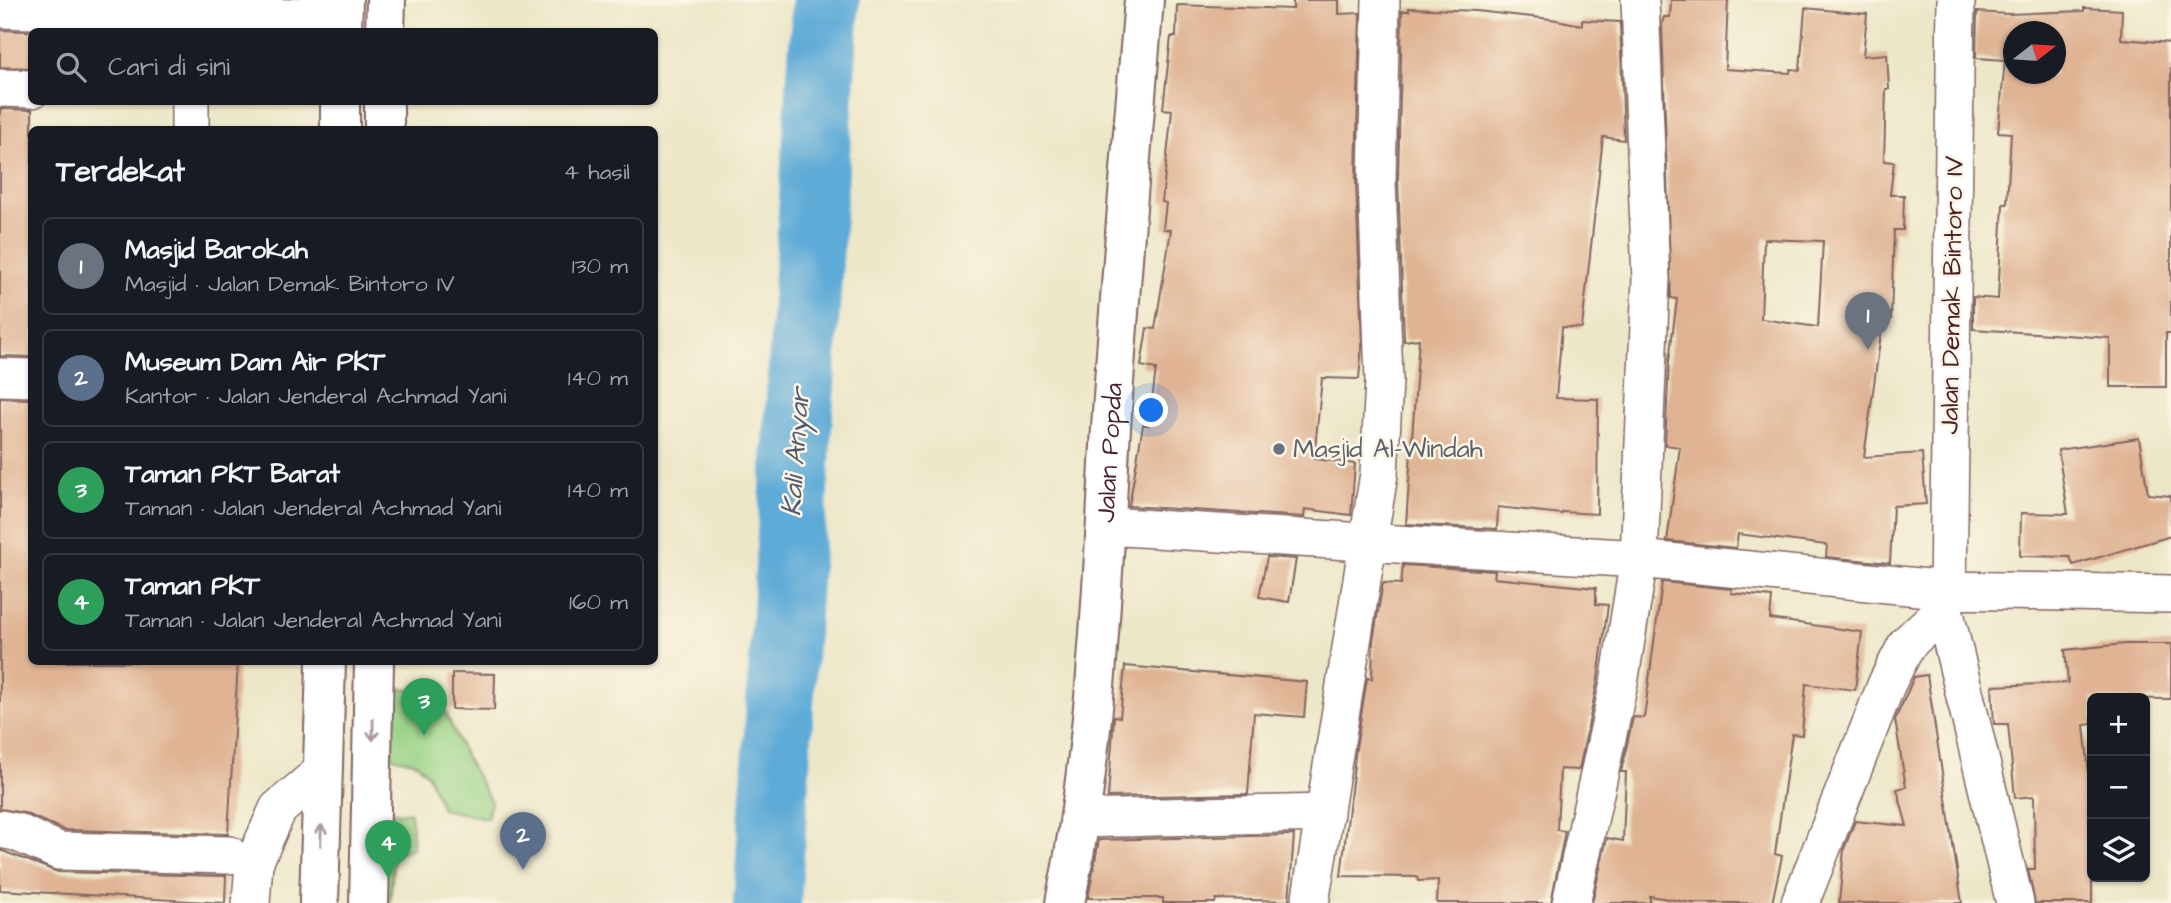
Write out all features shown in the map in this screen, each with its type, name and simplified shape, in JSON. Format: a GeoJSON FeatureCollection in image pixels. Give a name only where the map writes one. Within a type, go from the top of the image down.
{"type":"FeatureCollection","features":[{"type":"Feature","properties":{"kind":"main road"},"geometry":{"type":"LineString","coordinates":[[385,28],[386,0]]}},
{"type":"Feature","properties":{"kind":"main road","name":"Jalan Popda"},"geometry":{"type":"LineString","coordinates":[[1065,903],[1093,714],[1120,279],[1144,0]]}},
{"type":"Feature","properties":{"kind":"main road"},"geometry":{"type":"LineString","coordinates":[[340,105],[340,126]]}},
{"type":"Feature","properties":{"kind":"main road"},"geometry":{"type":"LineString","coordinates":[[384,105],[384,126]]}},
{"type":"Feature","properties":{"kind":"main road"},"geometry":{"type":"LineString","coordinates":[[319,903],[326,665]]}},
{"type":"Feature","properties":{"kind":"main road"},"geometry":{"type":"LineString","coordinates":[[369,903],[374,665]]}},
{"type":"Feature","properties":{"kind":"main road"},"geometry":{"type":"LineString","coordinates":[[323,771],[372,768]]}},
{"type":"Feature","properties":{"kind":"street"},"geometry":{"type":"LineString","coordinates":[[1310,903],[1379,474],[1384,380],[1377,180],[1381,0]]}},
{"type":"Feature","properties":{"kind":"street"},"geometry":{"type":"LineString","coordinates":[[1570,903],[1619,683],[1639,559],[1651,279],[1640,0]]}},
{"type":"Feature","properties":{"kind":"street","name":"Jalan Demak Bintoro IV"},"geometry":{"type":"LineString","coordinates":[[1956,0],[1946,599],[2015,903]]}},
{"type":"Feature","properties":{"kind":"street"},"geometry":{"type":"LineString","coordinates":[[0,9],[292,18],[343,13]]}},
{"type":"Feature","properties":{"kind":"street"},"geometry":{"type":"LineString","coordinates":[[0,88],[28,89]]}},
{"type":"Feature","properties":{"kind":"street"},"geometry":{"type":"LineString","coordinates":[[190,105],[190,126]]}},
{"type":"Feature","properties":{"kind":"street"},"geometry":{"type":"LineString","coordinates":[[0,377],[28,378]]}},
{"type":"Feature","properties":{"kind":"street"},"geometry":{"type":"LineString","coordinates":[[1106,526],[1639,559],[1946,599],[2171,594]]}},
{"type":"Feature","properties":{"kind":"street"},"geometry":{"type":"LineString","coordinates":[[1800,903],[1887,682],[1907,644],[1946,599]]}},
{"type":"Feature","properties":{"kind":"street"},"geometry":{"type":"LineString","coordinates":[[251,903],[254,863],[278,809],[323,771]]}},
{"type":"Feature","properties":{"kind":"street"},"geometry":{"type":"LineString","coordinates":[[1079,819],[1325,813]]}},
{"type":"Feature","properties":{"kind":"street"},"geometry":{"type":"LineString","coordinates":[[0,829],[16,832],[59,851],[229,855]]}},
{"type":"Feature","properties":{"kind":"green space"},"geometry":{"type":"Polygon","coordinates":[[[393,688],[436,691],[464,754],[491,802],[487,818],[442,809],[428,775],[417,763],[392,757],[393,688]]]}},
{"type":"Feature","properties":{"kind":"green space"},"geometry":{"type":"Polygon","coordinates":[[[387,812],[411,813],[413,848],[394,854],[390,903],[382,903],[387,812]]]}},
{"type":"Feature","properties":{"kind":"building"},"geometry":{"type":"Polygon","coordinates":[[[1293,0],[1339,0],[1339,14],[1360,13],[1356,180],[1362,345],[1359,379],[1322,378],[1314,459],[1355,464],[1351,515],[1305,509],[1304,517],[1129,506],[1143,425],[1149,425],[1156,369],[1141,366],[1147,328],[1155,329],[1171,230],[1163,229],[1166,203],[1162,202],[1172,110],[1163,109],[1171,37],[1176,37],[1177,5],[1293,9],[1293,0]]]}},
{"type":"Feature","properties":{"kind":"building"},"geometry":{"type":"Polygon","coordinates":[[[1671,0],[1728,0],[1725,69],[1790,73],[1791,69],[1800,70],[1805,8],[1867,14],[1863,56],[1887,54],[1889,89],[1886,89],[1884,161],[1894,162],[1890,195],[1904,195],[1903,230],[1894,230],[1891,319],[1883,319],[1864,457],[1922,453],[1926,504],[1893,506],[1890,563],[1826,557],[1827,545],[1738,534],[1736,548],[1667,541],[1680,447],[1665,445],[1669,361],[1677,299],[1671,298],[1662,24],[1664,17],[1670,17],[1671,0]],[[1764,239],[1761,319],[1818,327],[1823,241],[1764,239]]]}},
{"type":"Feature","properties":{"kind":"building"},"geometry":{"type":"Polygon","coordinates":[[[1409,8],[1476,11],[1582,25],[1582,20],[1620,22],[1624,140],[1603,137],[1582,328],[1562,327],[1556,398],[1598,399],[1597,514],[1562,514],[1498,507],[1497,529],[1406,524],[1419,339],[1404,341],[1398,180],[1402,11],[1409,11],[1409,8]]]}},
{"type":"Feature","properties":{"kind":"building"},"geometry":{"type":"Polygon","coordinates":[[[2084,8],[2122,10],[2121,39],[2171,43],[2171,333],[2166,333],[2166,387],[2110,387],[2110,338],[1973,329],[1973,297],[1998,299],[2003,204],[2007,204],[2011,133],[1998,132],[2003,81],[2003,84],[2066,84],[2066,21],[2003,21],[2003,60],[1976,58],[1977,12],[2008,14],[2084,11],[2084,8]]]}},
{"type":"Feature","properties":{"kind":"building"},"geometry":{"type":"Polygon","coordinates":[[[0,30],[28,31],[28,68],[0,67],[0,30]]]}},
{"type":"Feature","properties":{"kind":"building"},"geometry":{"type":"Polygon","coordinates":[[[0,109],[32,110],[32,126],[28,126],[28,357],[0,356],[0,109]]]}},
{"type":"Feature","properties":{"kind":"building"},"geometry":{"type":"Polygon","coordinates":[[[0,398],[28,399],[28,665],[238,665],[228,834],[64,830],[24,813],[0,809],[0,398]]]}},
{"type":"Feature","properties":{"kind":"building"},"geometry":{"type":"Polygon","coordinates":[[[2139,438],[2148,494],[2171,496],[2171,536],[2073,565],[2070,557],[2020,556],[2021,513],[2068,514],[2058,450],[2139,438]]]}},
{"type":"Feature","properties":{"kind":"building"},"geometry":{"type":"Polygon","coordinates":[[[1267,557],[1296,559],[1289,602],[1259,597],[1267,557]]]}},
{"type":"Feature","properties":{"kind":"building"},"geometry":{"type":"Polygon","coordinates":[[[1403,565],[1495,571],[1494,578],[1596,588],[1596,604],[1608,605],[1598,679],[1579,770],[1560,769],[1557,830],[1565,831],[1551,903],[1437,903],[1438,880],[1418,881],[1417,877],[1341,876],[1356,748],[1367,678],[1372,679],[1373,641],[1383,583],[1401,584],[1403,565]]]}},
{"type":"Feature","properties":{"kind":"building"},"geometry":{"type":"Polygon","coordinates":[[[1662,582],[1732,589],[1731,593],[1772,597],[1770,619],[1862,632],[1855,690],[1806,684],[1802,735],[1792,734],[1775,854],[1782,856],[1772,903],[1692,903],[1650,896],[1650,903],[1592,903],[1607,838],[1623,841],[1626,772],[1621,772],[1633,717],[1644,718],[1662,582]]]}},
{"type":"Feature","properties":{"kind":"building"},"geometry":{"type":"Polygon","coordinates":[[[2125,644],[2171,644],[2171,699],[2150,699],[2150,693],[2087,693],[2087,725],[2084,725],[2087,754],[2087,882],[2092,882],[2092,903],[2035,903],[2028,869],[2035,869],[2034,796],[2015,798],[2008,724],[1994,724],[1992,686],[2068,683],[2065,650],[2125,644]]]}},
{"type":"Feature","properties":{"kind":"building"},"geometry":{"type":"Polygon","coordinates":[[[1125,666],[1307,682],[1304,717],[1254,713],[1248,794],[1108,797],[1114,716],[1120,717],[1125,666]]]}},
{"type":"Feature","properties":{"kind":"building"},"geometry":{"type":"Polygon","coordinates":[[[452,673],[495,674],[494,710],[452,709],[452,673]]]}},
{"type":"Feature","properties":{"kind":"building"},"geometry":{"type":"Polygon","coordinates":[[[1927,675],[1962,903],[1839,903],[1844,849],[1855,821],[1907,826],[1897,789],[1906,787],[1895,720],[1914,677],[1927,675]]]}},
{"type":"Feature","properties":{"kind":"building"},"geometry":{"type":"Polygon","coordinates":[[[1294,835],[1289,901],[1216,899],[1215,903],[1163,903],[1163,898],[1088,898],[1099,840],[1294,835]]]}},
{"type":"Feature","properties":{"kind":"building"},"geometry":{"type":"Polygon","coordinates":[[[0,850],[58,872],[226,876],[225,903],[0,890],[0,850]]]}},
{"type":"Feature","properties":{"kind":"waterway","name":"Kali Anyar"},"geometry":{"type":"LineString","coordinates":[[767,903],[826,0]]}},
{"type":"Feature","properties":{"kind":"place","name":"Masjid Barokah"},"geometry":{"type":"Point","coordinates":[1868,350]}},
{"type":"Feature","properties":{"kind":"place","name":"Masjid Al-Windah"},"geometry":{"type":"Point","coordinates":[1279,449]}},
{"type":"Feature","properties":{"kind":"place","name":"Taman PKT Barat"},"geometry":{"type":"Point","coordinates":[424,736]}},
{"type":"Feature","properties":{"kind":"place","name":"Museum Dam Air PKT"},"geometry":{"type":"Point","coordinates":[523,870]}},
{"type":"Feature","properties":{"kind":"place","name":"Taman PKT"},"geometry":{"type":"Point","coordinates":[388,878]}}]}
